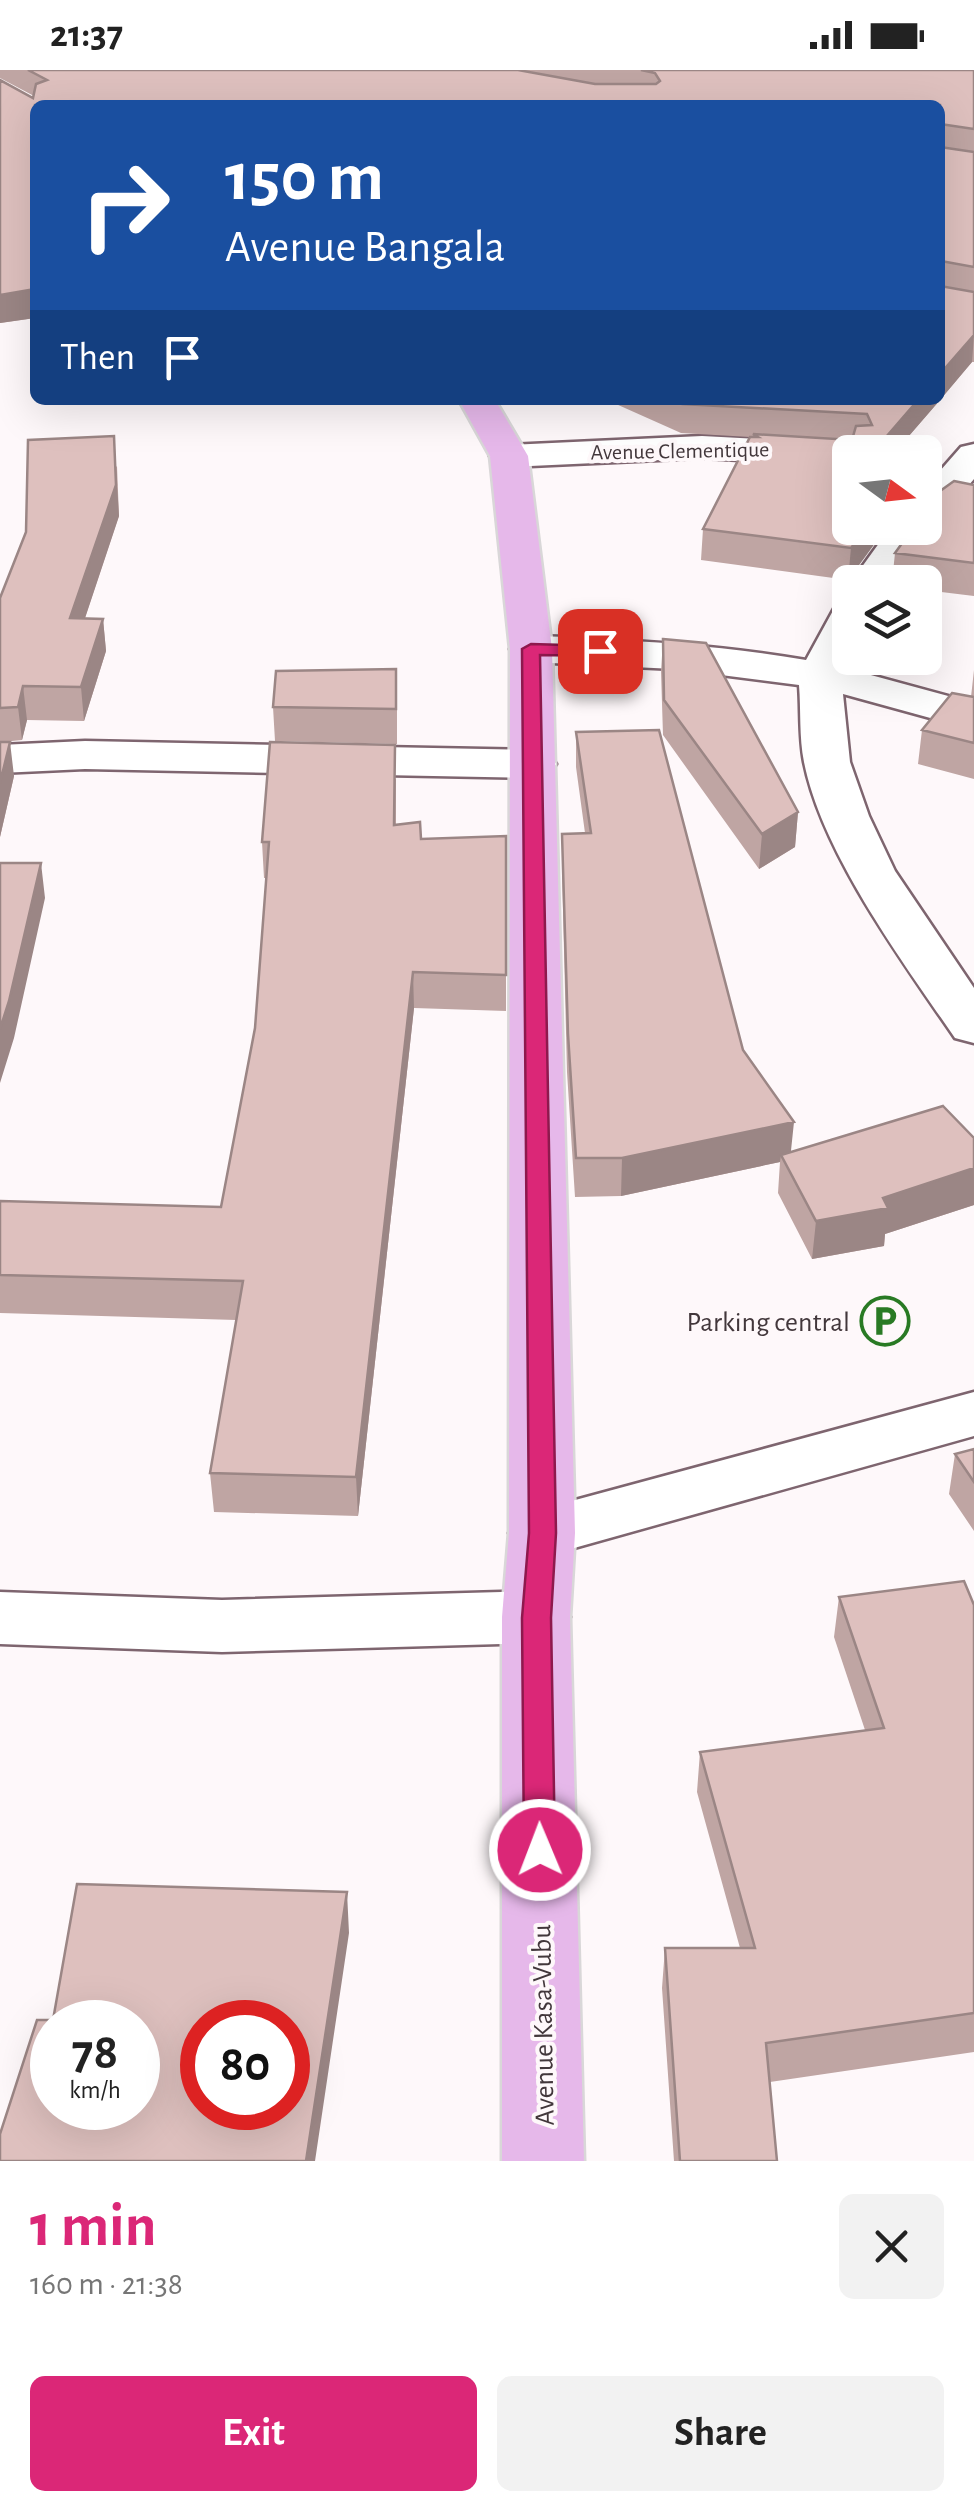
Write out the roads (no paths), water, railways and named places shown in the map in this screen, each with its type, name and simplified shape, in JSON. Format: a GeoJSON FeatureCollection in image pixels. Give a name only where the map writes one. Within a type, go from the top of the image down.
{"type":"FeatureCollection","features":[{"type":"Feature","properties":{"kind":"highway","name":"Avenue Kasa-Vubu"},"geometry":{"type":"LineString","coordinates":[[480,405],[509,456],[531,649],[542,1533],[536,1618],[543,2161]]}},
{"type":"Feature","properties":{"kind":"street","name":"Avenue Clementique"},"geometry":{"type":"LineString","coordinates":[[509,456],[702,447],[832,453]]}},
{"type":"Feature","properties":{"kind":"street"},"geometry":{"type":"LineString","coordinates":[[942,490],[958,469]]}},
{"type":"Feature","properties":{"kind":"street"},"geometry":{"type":"LineString","coordinates":[[531,649],[673,656],[820,676],[974,718]]}},
{"type":"Feature","properties":{"kind":"street"},"geometry":{"type":"LineString","coordinates":[[832,652],[820,676],[827,762],[845,816],[871,871],[974,1027]]}},
{"type":"Feature","properties":{"kind":"street"},"geometry":{"type":"LineString","coordinates":[[0,759],[85,755],[533,764]]}},
{"type":"Feature","properties":{"kind":"street"},"geometry":{"type":"LineString","coordinates":[[542,1533],[974,1414]]}},
{"type":"Feature","properties":{"kind":"street"},"geometry":{"type":"LineString","coordinates":[[0,1618],[222,1626],[536,1618]]}},
{"type":"Feature","properties":{"kind":"place","name":"Parking central"},"geometry":{"type":"Point","coordinates":[885,1321]}}]}
